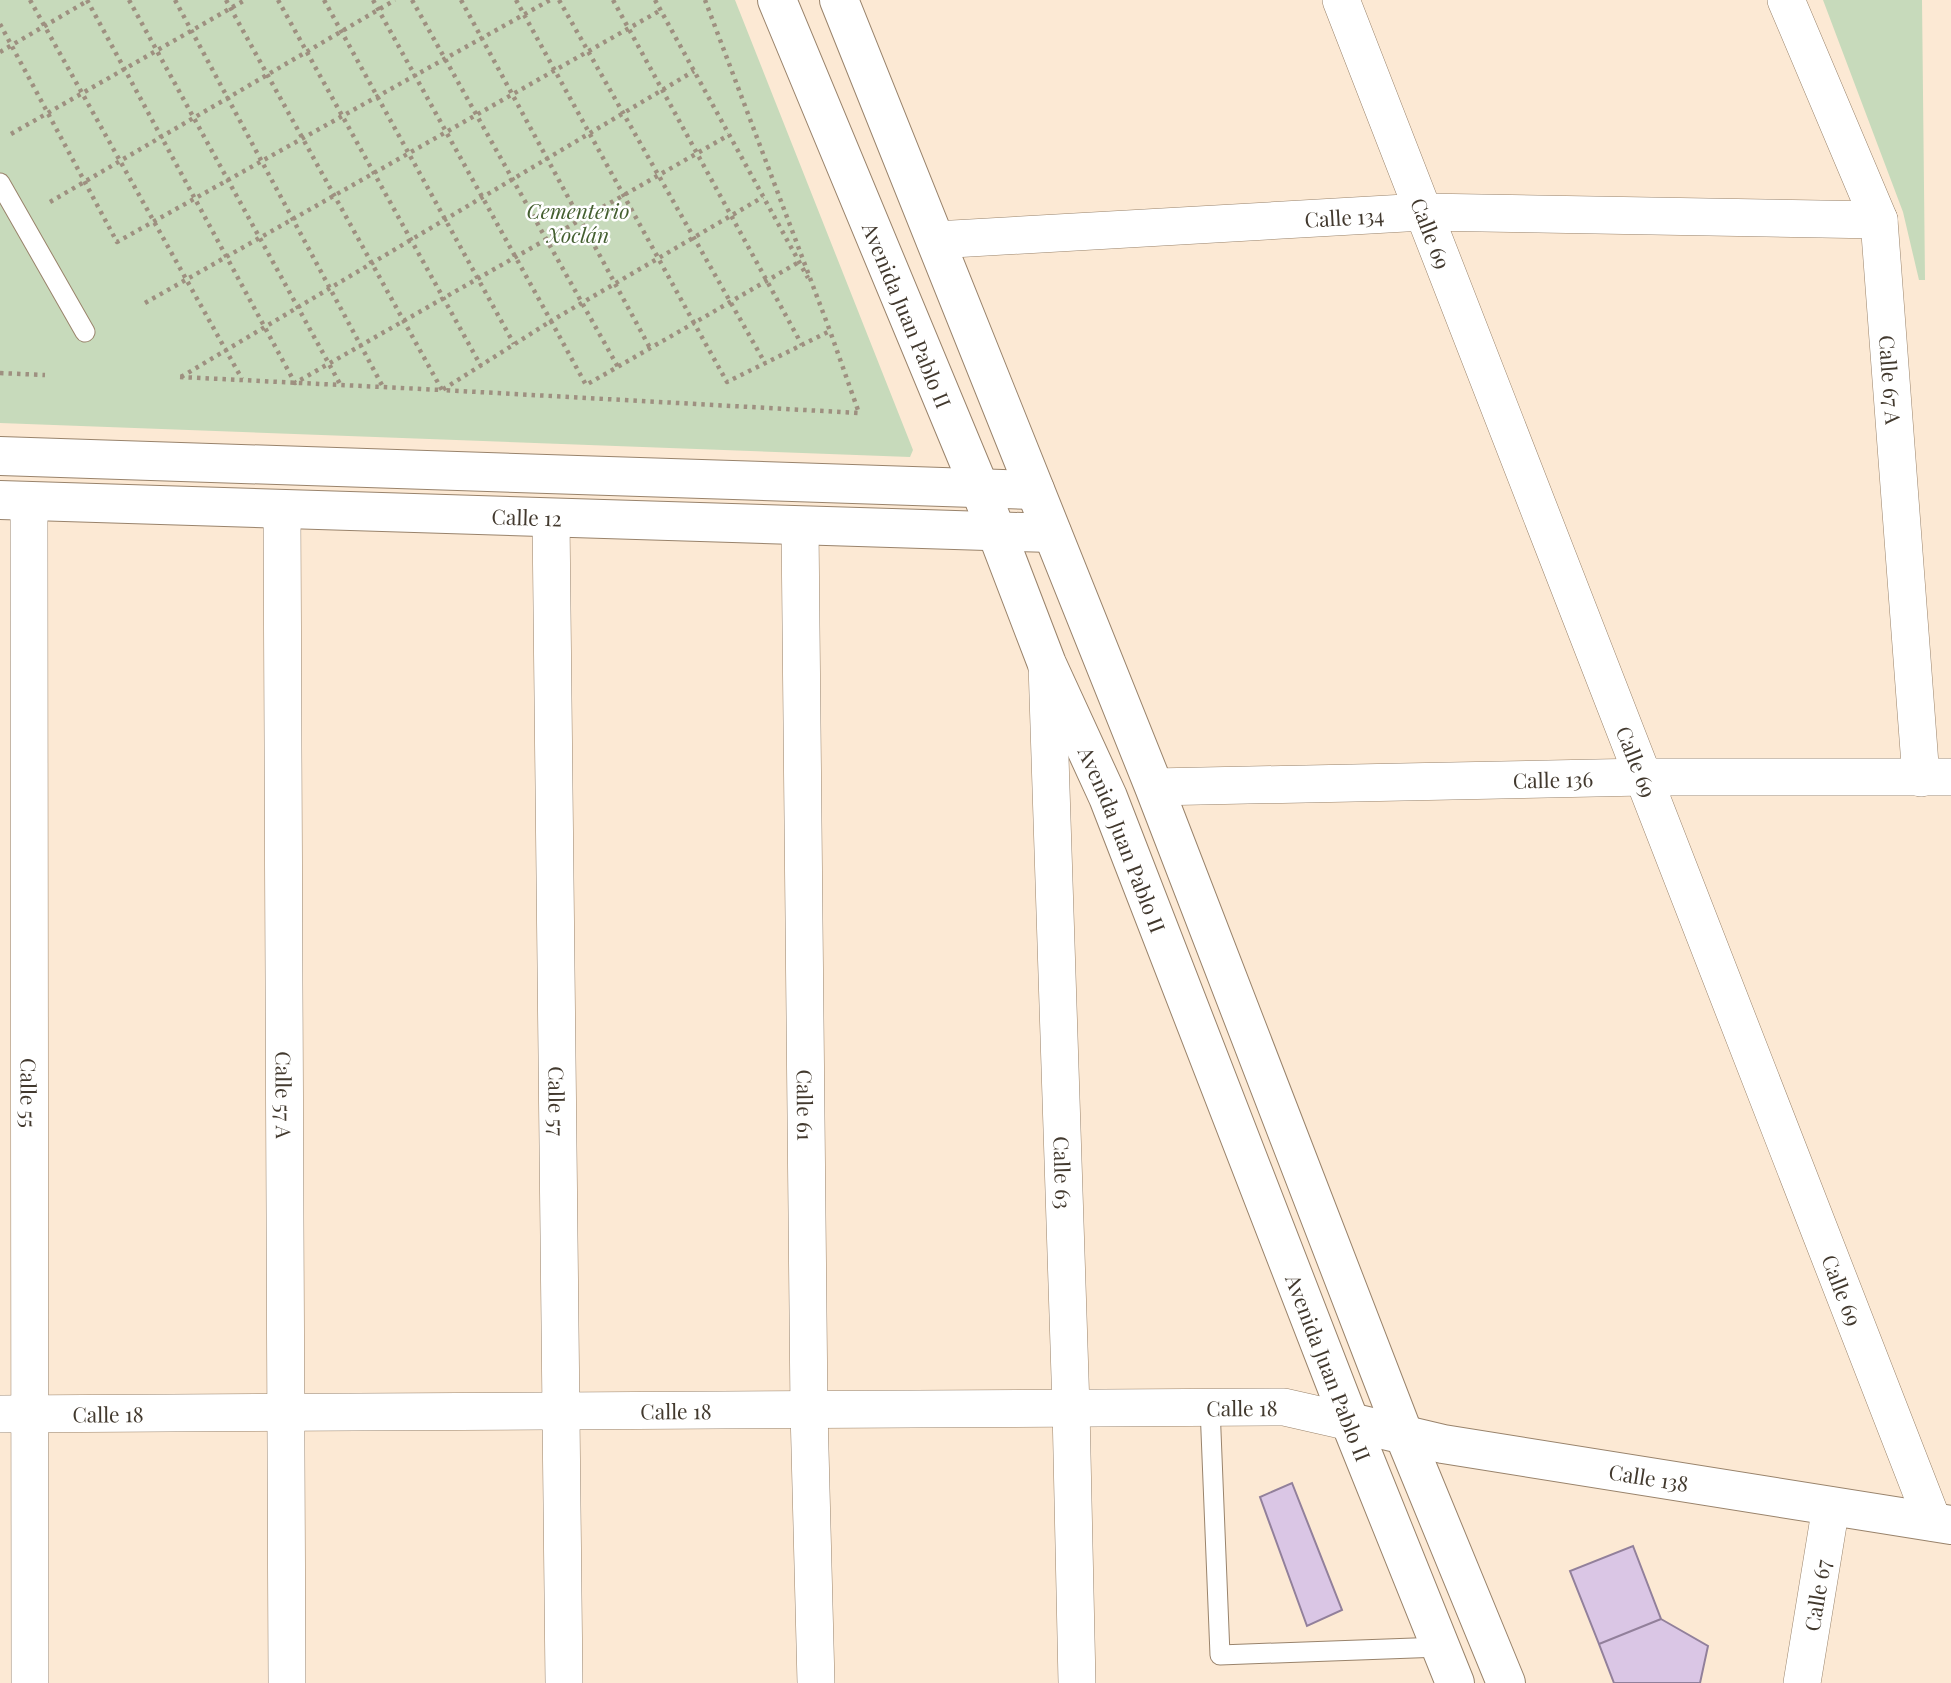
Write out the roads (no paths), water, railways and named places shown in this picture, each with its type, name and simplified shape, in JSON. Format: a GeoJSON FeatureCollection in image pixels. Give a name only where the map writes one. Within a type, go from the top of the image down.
{"type":"FeatureCollection","features":[{"type":"Feature","properties":{"kind":"main road","name":"Avenida Juan Pablo II"},"geometry":{"type":"LineString","coordinates":[[777,0],[980,489],[1047,664],[1108,797],[1350,1422],[1455,1683]]}},
{"type":"Feature","properties":{"kind":"main road"},"geometry":{"type":"LineString","coordinates":[[839,0],[1154,787],[1404,1435],[1506,1683]]}},
{"type":"Feature","properties":{"kind":"main road","name":"Calle 12"},"geometry":{"type":"LineString","coordinates":[[0,456],[1035,490]]}},
{"type":"Feature","properties":{"kind":"main road"},"geometry":{"type":"LineString","coordinates":[[113,459],[116,504]]}},
{"type":"Feature","properties":{"kind":"main road","name":"Calle 12"},"geometry":{"type":"LineString","coordinates":[[15,500],[1052,533]]}},
{"type":"Feature","properties":{"kind":"main road","name":"Calle 138"},"geometry":{"type":"LineString","coordinates":[[1350,1422],[1443,1444],[1942,1524]]}},
{"type":"Feature","properties":{"kind":"street","name":"Calle 69"},"geometry":{"type":"LineString","coordinates":[[1341,0],[1644,778],[1942,1524]]}},
{"type":"Feature","properties":{"kind":"street","name":"Calle 67 A"},"geometry":{"type":"LineString","coordinates":[[1786,0],[1879,220],[1936,777]]}},
{"type":"Feature","properties":{"kind":"street","name":"Calle 134"},"geometry":{"type":"LineString","coordinates":[[935,240],[1423,212],[1879,220]]}},
{"type":"Feature","properties":{"kind":"street","name":"Calle 55"},"geometry":{"type":"LineString","coordinates":[[15,500],[15,1414],[30,1683]]}},
{"type":"Feature","properties":{"kind":"street","name":"Calle 57 A"},"geometry":{"type":"LineString","coordinates":[[282,509],[287,1683]]}},
{"type":"Feature","properties":{"kind":"street","name":"Calle 57"},"geometry":{"type":"LineString","coordinates":[[551,518],[564,1683]]}},
{"type":"Feature","properties":{"kind":"street","name":"Calle 61"},"geometry":{"type":"LineString","coordinates":[[800,526],[809,1410],[816,1683]]}},
{"type":"Feature","properties":{"kind":"street","name":"Calle 63"},"geometry":{"type":"LineString","coordinates":[[1047,664],[1077,1683]]}},
{"type":"Feature","properties":{"kind":"street","name":"Calle 136"},"geometry":{"type":"LineString","coordinates":[[1154,787],[1644,778],[1936,777]]}},
{"type":"Feature","properties":{"kind":"street","name":"Calle 18"},"geometry":{"type":"LineString","coordinates":[[15,1414],[1284,1407],[1350,1422]]}},
{"type":"Feature","properties":{"kind":"street","name":"Calle 67"},"geometry":{"type":"LineString","coordinates":[[1802,1683],[1831,1506]]}},
{"type":"Feature","properties":{"kind":"lane"},"geometry":{"type":"LineString","coordinates":[[0,183],[86,332]]}},
{"type":"Feature","properties":{"kind":"lane"},"geometry":{"type":"LineString","coordinates":[[1210,1407],[1220,1655],[1441,1647]]}},
{"type":"Feature","properties":{"kind":"park label","name":"Cementerio Xoclán"},"geometry":{"type":"Point","coordinates":[578,222]}}]}
